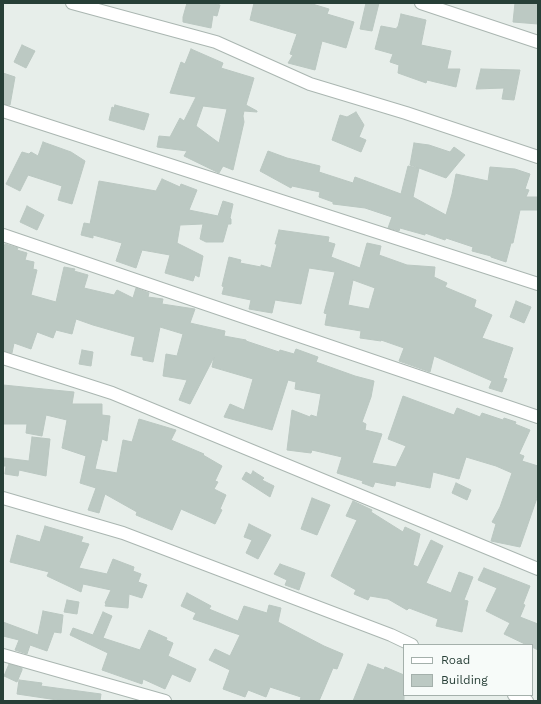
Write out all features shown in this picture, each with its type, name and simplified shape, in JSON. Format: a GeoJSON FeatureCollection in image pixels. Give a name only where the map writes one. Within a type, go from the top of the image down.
{"type":"FeatureCollection","features":[{"type":"Feature","properties":{"kind":"street"},"geometry":{"type":"LineString","coordinates":[[72,3],[216,42],[310,84],[406,113],[538,157]]}},
{"type":"Feature","properties":{"kind":"street"},"geometry":{"type":"LineString","coordinates":[[421,3],[538,42]]}},
{"type":"Feature","properties":{"kind":"street"},"geometry":{"type":"LineString","coordinates":[[3,111],[538,284]]}},
{"type":"Feature","properties":{"kind":"street"},"geometry":{"type":"LineString","coordinates":[[3,235],[538,417]]}},
{"type":"Feature","properties":{"kind":"street"},"geometry":{"type":"LineString","coordinates":[[3,358],[112,393],[538,569]]}},
{"type":"Feature","properties":{"kind":"street"},"geometry":{"type":"LineString","coordinates":[[3,498],[124,533],[391,635],[410,644]]}},
{"type":"Feature","properties":{"kind":"street"},"geometry":{"type":"LineString","coordinates":[[3,655],[165,701]]}},
{"type":"Feature","properties":{"kind":"street"},"geometry":{"type":"LineString","coordinates":[[516,696],[527,701]]}},
{"type":"Feature","properties":{"kind":"building"},"geometry":{"type":"Polygon","coordinates":[[[187,3],[213,3],[220,5],[217,16],[213,15],[211,28],[183,22],[187,3]]]}},
{"type":"Feature","properties":{"kind":"building"},"geometry":{"type":"Polygon","coordinates":[[[254,3],[309,3],[329,9],[327,14],[354,22],[346,48],[322,41],[315,70],[288,63],[293,55],[290,54],[297,34],[250,20],[254,3]]]}},
{"type":"Feature","properties":{"kind":"building"},"geometry":{"type":"Polygon","coordinates":[[[366,3],[379,3],[372,31],[360,29],[366,3]]]}},
{"type":"Feature","properties":{"kind":"building"},"geometry":{"type":"Polygon","coordinates":[[[515,3],[538,3],[538,24],[513,22],[515,3]]]}},
{"type":"Feature","properties":{"kind":"building"},"geometry":{"type":"Polygon","coordinates":[[[401,14],[426,20],[421,45],[451,51],[447,69],[460,69],[456,87],[427,80],[426,83],[398,73],[399,65],[390,62],[393,54],[375,49],[381,26],[397,29],[401,14]]]}},
{"type":"Feature","properties":{"kind":"building"},"geometry":{"type":"Polygon","coordinates":[[[22,45],[35,51],[26,68],[14,62],[22,45]]]}},
{"type":"Feature","properties":{"kind":"building"},"geometry":{"type":"Polygon","coordinates":[[[191,49],[223,63],[221,68],[254,78],[246,105],[257,112],[244,111],[244,122],[233,170],[223,166],[219,173],[184,156],[187,151],[157,147],[159,136],[170,137],[180,118],[184,121],[196,97],[170,93],[181,62],[185,64],[191,49]],[[203,106],[196,126],[219,143],[227,109],[203,106]]]}},
{"type":"Feature","properties":{"kind":"building"},"geometry":{"type":"Polygon","coordinates":[[[481,69],[520,70],[514,100],[502,99],[504,88],[476,89],[481,69]]]}},
{"type":"Feature","properties":{"kind":"building"},"geometry":{"type":"Polygon","coordinates":[[[3,73],[15,77],[10,105],[3,104],[3,73]]]}},
{"type":"Feature","properties":{"kind":"building"},"geometry":{"type":"Polygon","coordinates":[[[115,105],[149,114],[144,130],[109,120],[112,107],[114,108],[115,105]]]}},
{"type":"Feature","properties":{"kind":"building"},"geometry":{"type":"Polygon","coordinates":[[[356,112],[364,125],[359,137],[366,140],[361,152],[332,140],[340,115],[347,117],[356,112]]]}},
{"type":"Feature","properties":{"kind":"building"},"geometry":{"type":"Polygon","coordinates":[[[43,142],[71,152],[85,161],[72,204],[58,200],[62,186],[28,175],[20,191],[6,184],[22,152],[29,154],[31,152],[38,156],[43,142]]]}},
{"type":"Feature","properties":{"kind":"building"},"geometry":{"type":"Polygon","coordinates":[[[414,143],[429,145],[450,152],[454,147],[465,155],[446,178],[410,165],[414,143]]]}},
{"type":"Feature","properties":{"kind":"building"},"geometry":{"type":"Polygon","coordinates":[[[268,151],[287,158],[320,166],[319,172],[353,183],[355,177],[401,194],[408,166],[419,168],[413,197],[446,215],[456,174],[488,181],[490,167],[515,169],[530,174],[525,189],[529,190],[526,197],[538,197],[538,210],[520,210],[513,243],[511,243],[506,262],[472,251],[473,247],[446,238],[445,240],[425,233],[425,235],[400,228],[399,231],[388,228],[392,217],[365,208],[333,204],[333,202],[319,197],[320,192],[292,186],[291,188],[260,171],[268,151]]]}},
{"type":"Feature","properties":{"kind":"building"},"geometry":{"type":"Polygon","coordinates":[[[162,179],[180,187],[181,184],[197,190],[189,210],[218,216],[223,201],[233,204],[230,218],[231,224],[228,224],[223,242],[206,242],[200,239],[203,224],[180,225],[177,243],[203,256],[199,277],[195,275],[193,281],[165,273],[170,255],[142,250],[136,268],[116,261],[122,243],[93,235],[93,238],[81,235],[84,223],[90,224],[99,181],[156,191],[162,179]]]}},
{"type":"Feature","properties":{"kind":"building"},"geometry":{"type":"Polygon","coordinates":[[[27,206],[44,215],[37,230],[20,222],[27,206]]]}},
{"type":"Feature","properties":{"kind":"building"},"geometry":{"type":"Polygon","coordinates":[[[279,230],[329,237],[328,242],[335,244],[331,257],[360,268],[367,243],[381,246],[379,255],[407,265],[435,267],[434,277],[447,283],[445,287],[476,300],[474,307],[492,315],[482,338],[513,348],[503,378],[507,379],[502,392],[489,388],[492,381],[434,356],[430,372],[399,361],[404,348],[381,340],[360,338],[361,331],[325,325],[327,314],[324,313],[335,272],[309,268],[301,304],[275,300],[272,313],[249,309],[251,300],[222,294],[224,287],[222,286],[229,257],[241,260],[240,263],[261,267],[261,265],[271,268],[277,244],[275,244],[279,230]],[[353,280],[348,305],[369,309],[375,288],[353,280]]]}},
{"type":"Feature","properties":{"kind":"building"},"geometry":{"type":"Polygon","coordinates":[[[5,244],[18,248],[17,250],[27,253],[25,260],[34,262],[33,269],[37,270],[31,295],[56,302],[64,267],[75,269],[74,271],[88,275],[84,288],[114,295],[117,290],[133,298],[136,288],[149,293],[148,297],[163,299],[162,304],[195,309],[190,323],[225,331],[224,336],[246,340],[279,352],[280,350],[294,354],[296,349],[318,357],[316,362],[374,381],[371,397],[362,422],[366,424],[365,430],[382,434],[372,463],[396,467],[406,446],[388,439],[403,396],[454,415],[457,408],[480,417],[482,413],[503,420],[504,418],[516,422],[515,424],[530,430],[519,454],[524,456],[522,461],[538,466],[538,495],[520,547],[491,541],[496,524],[492,522],[500,507],[512,473],[496,466],[466,457],[459,479],[433,472],[430,488],[396,481],[395,486],[375,482],[373,487],[362,483],[363,481],[337,473],[342,457],[312,450],[311,453],[287,450],[292,410],[310,417],[311,415],[317,417],[321,394],[295,389],[296,382],[288,380],[272,430],[224,417],[230,404],[244,410],[253,379],[212,367],[214,357],[190,404],[179,400],[187,380],[163,376],[166,354],[177,356],[183,334],[160,327],[153,362],[143,360],[143,357],[131,355],[135,337],[76,319],[72,334],[56,330],[53,338],[37,332],[31,349],[14,343],[12,353],[3,351],[3,250],[5,244]]]}},
{"type":"Feature","properties":{"kind":"building"},"geometry":{"type":"Polygon","coordinates":[[[516,301],[531,307],[524,323],[510,317],[516,301]]]}},
{"type":"Feature","properties":{"kind":"building"},"geometry":{"type":"Polygon","coordinates":[[[82,350],[93,352],[91,366],[79,364],[82,350]]]}},
{"type":"Feature","properties":{"kind":"building"},"geometry":{"type":"Polygon","coordinates":[[[3,385],[74,392],[72,404],[102,404],[102,415],[110,416],[107,441],[102,439],[95,469],[117,473],[123,440],[132,442],[139,419],[176,430],[171,440],[204,454],[203,455],[222,466],[215,481],[218,482],[214,489],[226,495],[220,509],[222,510],[215,524],[181,509],[172,530],[136,515],[137,512],[105,494],[99,513],[88,510],[96,488],[80,483],[86,456],[62,448],[67,420],[46,415],[42,436],[26,433],[27,424],[3,424],[3,385]]]}},
{"type":"Feature","properties":{"kind":"building"},"geometry":{"type":"Polygon","coordinates":[[[32,437],[50,439],[46,476],[19,470],[18,476],[5,474],[6,466],[3,466],[4,458],[29,461],[32,437]]]}},
{"type":"Feature","properties":{"kind":"building"},"geometry":{"type":"Polygon","coordinates":[[[253,471],[264,478],[262,480],[274,486],[270,497],[242,479],[246,472],[251,475],[253,471]]]}},
{"type":"Feature","properties":{"kind":"building"},"geometry":{"type":"Polygon","coordinates":[[[456,483],[471,490],[467,500],[452,493],[456,483]]]}},
{"type":"Feature","properties":{"kind":"building"},"geometry":{"type":"Polygon","coordinates":[[[312,498],[330,505],[317,535],[301,529],[312,498]]]}},
{"type":"Feature","properties":{"kind":"building"},"geometry":{"type":"Polygon","coordinates":[[[353,501],[372,510],[371,512],[403,532],[405,527],[420,534],[413,565],[418,567],[431,540],[443,546],[426,583],[451,593],[459,572],[473,577],[464,600],[468,601],[462,632],[436,626],[438,619],[409,608],[407,610],[388,599],[370,596],[368,600],[354,594],[356,590],[331,576],[357,520],[346,516],[353,501]]]}},
{"type":"Feature","properties":{"kind":"building"},"geometry":{"type":"Polygon","coordinates":[[[249,524],[271,535],[258,559],[246,553],[252,540],[244,537],[249,524]]]}},
{"type":"Feature","properties":{"kind":"building"},"geometry":{"type":"Polygon","coordinates":[[[45,526],[83,537],[81,542],[89,544],[79,568],[107,574],[113,559],[134,567],[133,571],[141,574],[138,582],[147,585],[142,598],[129,594],[128,608],[105,606],[111,590],[83,584],[81,592],[47,576],[49,572],[10,562],[17,535],[40,542],[45,526]]]}},
{"type":"Feature","properties":{"kind":"building"},"geometry":{"type":"Polygon","coordinates":[[[280,564],[305,573],[299,590],[285,585],[287,580],[274,574],[280,564]]]}},
{"type":"Feature","properties":{"kind":"building"},"geometry":{"type":"Polygon","coordinates":[[[484,568],[530,586],[520,617],[538,624],[538,650],[533,648],[533,644],[525,644],[504,634],[510,623],[486,611],[497,588],[478,580],[484,568]]]}},
{"type":"Feature","properties":{"kind":"building"},"geometry":{"type":"Polygon","coordinates":[[[187,593],[211,606],[209,609],[238,621],[244,606],[267,613],[269,605],[281,608],[278,622],[324,646],[343,654],[337,669],[333,668],[319,701],[300,701],[301,697],[270,687],[266,697],[248,690],[245,697],[223,689],[230,670],[209,660],[215,649],[230,656],[240,635],[193,619],[196,613],[181,606],[187,593]]]}},
{"type":"Feature","properties":{"kind":"building"},"geometry":{"type":"Polygon","coordinates":[[[67,600],[79,602],[77,614],[64,612],[67,600]]]}},
{"type":"Feature","properties":{"kind":"building"},"geometry":{"type":"Polygon","coordinates":[[[43,611],[63,615],[61,633],[54,632],[47,651],[30,645],[27,654],[15,650],[19,640],[3,636],[3,622],[38,635],[43,611]]]}},
{"type":"Feature","properties":{"kind":"building"},"geometry":{"type":"Polygon","coordinates":[[[103,612],[112,616],[103,638],[140,650],[149,630],[167,638],[166,640],[173,643],[168,656],[196,669],[190,682],[172,674],[165,689],[143,679],[142,684],[102,670],[108,653],[70,635],[73,628],[93,635],[103,612]]]}},
{"type":"Feature","properties":{"kind":"building"},"geometry":{"type":"Polygon","coordinates":[[[9,664],[22,668],[17,682],[4,676],[9,664]]]}},
{"type":"Feature","properties":{"kind":"building"},"geometry":{"type":"Polygon","coordinates":[[[368,664],[384,670],[385,667],[403,675],[404,701],[353,701],[368,664]]]}},
{"type":"Feature","properties":{"kind":"building"},"geometry":{"type":"Polygon","coordinates":[[[19,680],[42,683],[41,686],[101,694],[100,701],[64,701],[17,694],[19,680]]]}}]}
